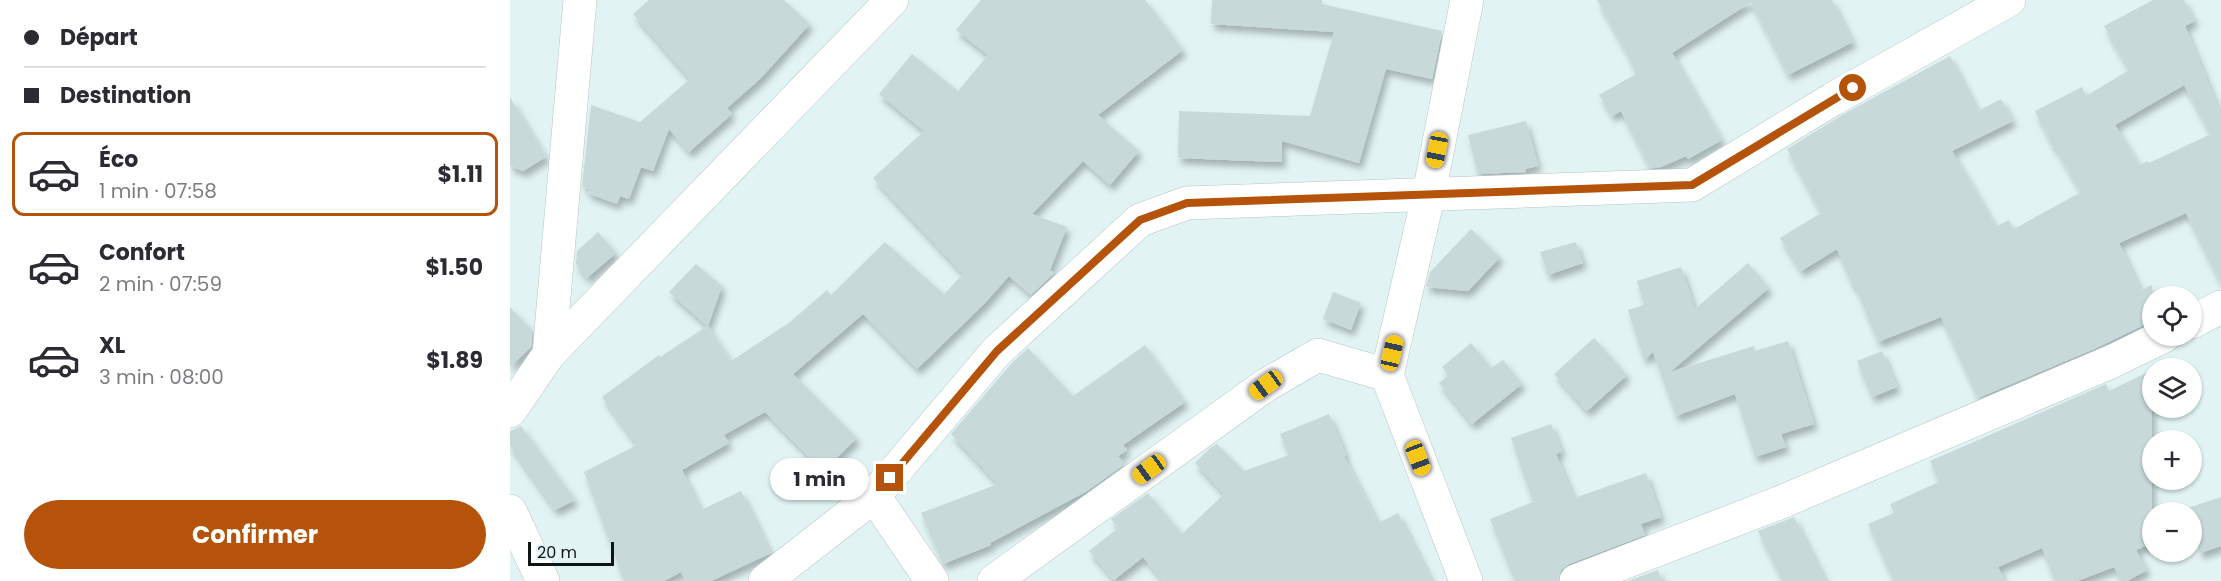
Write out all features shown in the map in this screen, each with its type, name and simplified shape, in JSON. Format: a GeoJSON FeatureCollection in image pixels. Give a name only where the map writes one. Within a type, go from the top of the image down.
{"type":"FeatureCollection","features":[{"type":"Feature","properties":{"kind":"street"},"geometry":{"type":"LineString","coordinates":[[549,354],[580,0]]}},
{"type":"Feature","properties":{"kind":"street"},"geometry":{"type":"LineString","coordinates":[[510,411],[549,354],[892,0]]}},
{"type":"Feature","properties":{"kind":"street"},"geometry":{"type":"LineString","coordinates":[[1466,581],[1386,375],[1429,193],[1467,0]]}},
{"type":"Feature","properties":{"kind":"street"},"geometry":{"type":"LineString","coordinates":[[765,581],[874,496],[997,351],[1140,220],[1187,203],[1692,185],[1833,99],[2009,0]]}},
{"type":"Feature","properties":{"kind":"street"},"geometry":{"type":"LineString","coordinates":[[2202,317],[2221,308]]}},
{"type":"Feature","properties":{"kind":"street"},"geometry":{"type":"LineString","coordinates":[[1576,581],[1790,499],[2144,346]]}},
{"type":"Feature","properties":{"kind":"street"},"geometry":{"type":"LineString","coordinates":[[994,581],[1266,385],[1318,355],[1386,375]]}},
{"type":"Feature","properties":{"kind":"street"},"geometry":{"type":"LineString","coordinates":[[874,496],[932,581]]}},
{"type":"Feature","properties":{"kind":"street"},"geometry":{"type":"LineString","coordinates":[[510,511],[543,581]]}},
{"type":"Feature","properties":{"kind":"building"},"geometry":{"type":"Polygon","coordinates":[[[649,0],[784,0],[810,24],[760,79],[727,108],[732,114],[689,152],[669,129],[653,171],[641,167],[629,199],[620,196],[617,204],[587,193],[589,189],[582,186],[591,105],[640,122],[690,79],[633,14],[649,0]]]}},
{"type":"Feature","properties":{"kind":"building"},"geometry":{"type":"Polygon","coordinates":[[[981,0],[1145,0],[1183,50],[1098,115],[1139,151],[1110,185],[1083,161],[1032,214],[1067,227],[1050,270],[1054,273],[1031,295],[1009,276],[985,303],[917,369],[863,314],[793,374],[857,438],[823,471],[765,412],[724,435],[729,443],[682,470],[701,510],[741,491],[771,553],[711,581],[685,581],[681,572],[664,581],[624,581],[584,472],[637,445],[602,397],[659,355],[660,357],[707,326],[669,292],[696,264],[722,286],[708,326],[731,361],[790,322],[827,290],[831,295],[885,242],[944,294],[963,274],[873,178],[924,131],[879,94],[912,54],[958,91],[988,55],[956,30],[981,0]]]}},
{"type":"Feature","properties":{"kind":"building"},"geometry":{"type":"Polygon","coordinates":[[[1212,0],[1322,0],[1322,4],[1442,31],[1432,79],[1386,69],[1359,163],[1282,141],[1282,162],[1178,158],[1179,111],[1310,116],[1334,32],[1211,24],[1212,0]]]}},
{"type":"Feature","properties":{"kind":"building"},"geometry":{"type":"Polygon","coordinates":[[[1597,0],[1832,0],[1853,42],[1788,75],[1751,2],[1672,53],[1722,140],[1688,159],[1686,156],[1661,167],[1650,168],[1621,111],[1612,116],[1599,95],[1636,74],[1597,0]]]}},
{"type":"Feature","properties":{"kind":"building"},"geometry":{"type":"Polygon","coordinates":[[[2153,0],[2184,0],[2195,21],[2185,26],[2221,115],[2221,284],[2186,213],[2119,243],[2142,290],[2142,326],[2094,349],[1978,398],[1941,317],[1878,342],[1855,285],[1853,286],[1837,249],[1801,271],[1780,238],[1821,213],[1787,149],[1842,115],[1950,56],[1978,111],[2001,99],[2013,121],[1952,151],[1996,227],[2009,220],[2014,229],[2081,192],[2035,111],[2082,87],[2086,96],[2129,70],[2104,26],[2153,0]],[[2184,85],[2115,125],[2139,165],[2148,161],[2149,163],[2211,134],[2184,85]]]}},
{"type":"Feature","properties":{"kind":"building"},"geometry":{"type":"Polygon","coordinates":[[[510,97],[546,157],[523,171],[510,166],[510,97]]]}},
{"type":"Feature","properties":{"kind":"building"},"geometry":{"type":"Polygon","coordinates":[[[1526,121],[1538,166],[1525,169],[1526,172],[1478,174],[1468,135],[1526,121]]]}},
{"type":"Feature","properties":{"kind":"building"},"geometry":{"type":"Polygon","coordinates":[[[1471,229],[1500,257],[1468,291],[1426,287],[1430,272],[1471,229]]]}},
{"type":"Feature","properties":{"kind":"building"},"geometry":{"type":"Polygon","coordinates":[[[598,232],[616,253],[587,278],[576,264],[577,251],[598,232]]]}},
{"type":"Feature","properties":{"kind":"building"},"geometry":{"type":"Polygon","coordinates":[[[1576,242],[1583,263],[1548,275],[1540,252],[1576,242]]]}},
{"type":"Feature","properties":{"kind":"building"},"geometry":{"type":"Polygon","coordinates":[[[1748,263],[1769,288],[1670,372],[1754,346],[1755,351],[1788,341],[1814,424],[1781,434],[1786,447],[1755,457],[1735,394],[1676,416],[1653,352],[1644,360],[1628,310],[1644,305],[1637,281],[1681,267],[1695,309],[1748,263]]]}},
{"type":"Feature","properties":{"kind":"building"},"geometry":{"type":"Polygon","coordinates":[[[1333,292],[1361,303],[1351,330],[1323,319],[1333,292]]]}},
{"type":"Feature","properties":{"kind":"building"},"geometry":{"type":"Polygon","coordinates":[[[510,307],[532,330],[531,347],[510,367],[510,307]]]}},
{"type":"Feature","properties":{"kind":"building"},"geometry":{"type":"Polygon","coordinates":[[[1594,338],[1627,375],[1587,411],[1554,374],[1594,338]]]}},
{"type":"Feature","properties":{"kind":"building"},"geometry":{"type":"Polygon","coordinates":[[[1471,343],[1491,368],[1503,360],[1522,384],[1472,424],[1439,383],[1449,375],[1442,367],[1471,343]]]}},
{"type":"Feature","properties":{"kind":"building"},"geometry":{"type":"Polygon","coordinates":[[[1145,345],[1185,402],[1123,445],[1127,450],[1118,456],[1125,464],[1087,491],[990,543],[991,545],[943,564],[921,513],[998,484],[951,434],[1011,364],[1028,348],[1073,396],[1145,345]]]}},
{"type":"Feature","properties":{"kind":"building"},"geometry":{"type":"Polygon","coordinates":[[[1882,351],[1897,387],[1872,397],[1857,361],[1882,351]]]}},
{"type":"Feature","properties":{"kind":"building"},"geometry":{"type":"Polygon","coordinates":[[[2142,375],[2142,418],[2152,418],[2152,430],[2142,430],[2142,490],[2152,490],[2152,502],[2142,502],[2142,547],[2136,550],[2147,570],[2127,581],[2122,581],[2114,567],[2077,581],[2055,581],[2042,548],[1998,567],[2005,581],[1894,581],[1868,524],[1894,513],[1890,504],[1939,482],[1930,461],[2106,384],[2109,391],[2142,375]]]}},
{"type":"Feature","properties":{"kind":"building"},"geometry":{"type":"Polygon","coordinates":[[[1329,414],[1346,455],[1344,456],[1378,523],[1398,513],[1432,581],[1163,581],[1143,557],[1114,580],[1089,551],[1118,528],[1111,519],[1148,493],[1182,534],[1224,494],[1195,463],[1210,448],[1217,444],[1244,471],[1289,455],[1280,434],[1329,414]]]}},
{"type":"Feature","properties":{"kind":"building"},"geometry":{"type":"Polygon","coordinates":[[[1551,424],[1562,452],[1556,454],[1574,498],[1646,473],[1661,517],[1641,524],[1645,535],[1569,564],[1561,570],[1558,581],[1515,581],[1490,519],[1533,502],[1511,438],[1551,424]]]}},
{"type":"Feature","properties":{"kind":"building"},"geometry":{"type":"Polygon","coordinates":[[[521,426],[575,500],[555,510],[510,446],[510,431],[521,426]]]}},
{"type":"Feature","properties":{"kind":"building"},"geometry":{"type":"Polygon","coordinates":[[[2221,497],[2221,546],[2202,552],[2202,503],[2221,497]]]}},
{"type":"Feature","properties":{"kind":"building"},"geometry":{"type":"Polygon","coordinates":[[[1794,517],[1826,581],[1783,581],[1758,531],[1794,517]]]}},
{"type":"Feature","properties":{"kind":"building"},"geometry":{"type":"Polygon","coordinates":[[[1658,570],[1662,581],[1628,581],[1658,570]]]}},
{"type":"Feature","properties":{"kind":"route"},"geometry":{"type":"LineString","coordinates":[[890,478],[997,351],[1140,220],[1187,203],[1692,185],[1853,88]]}}]}
